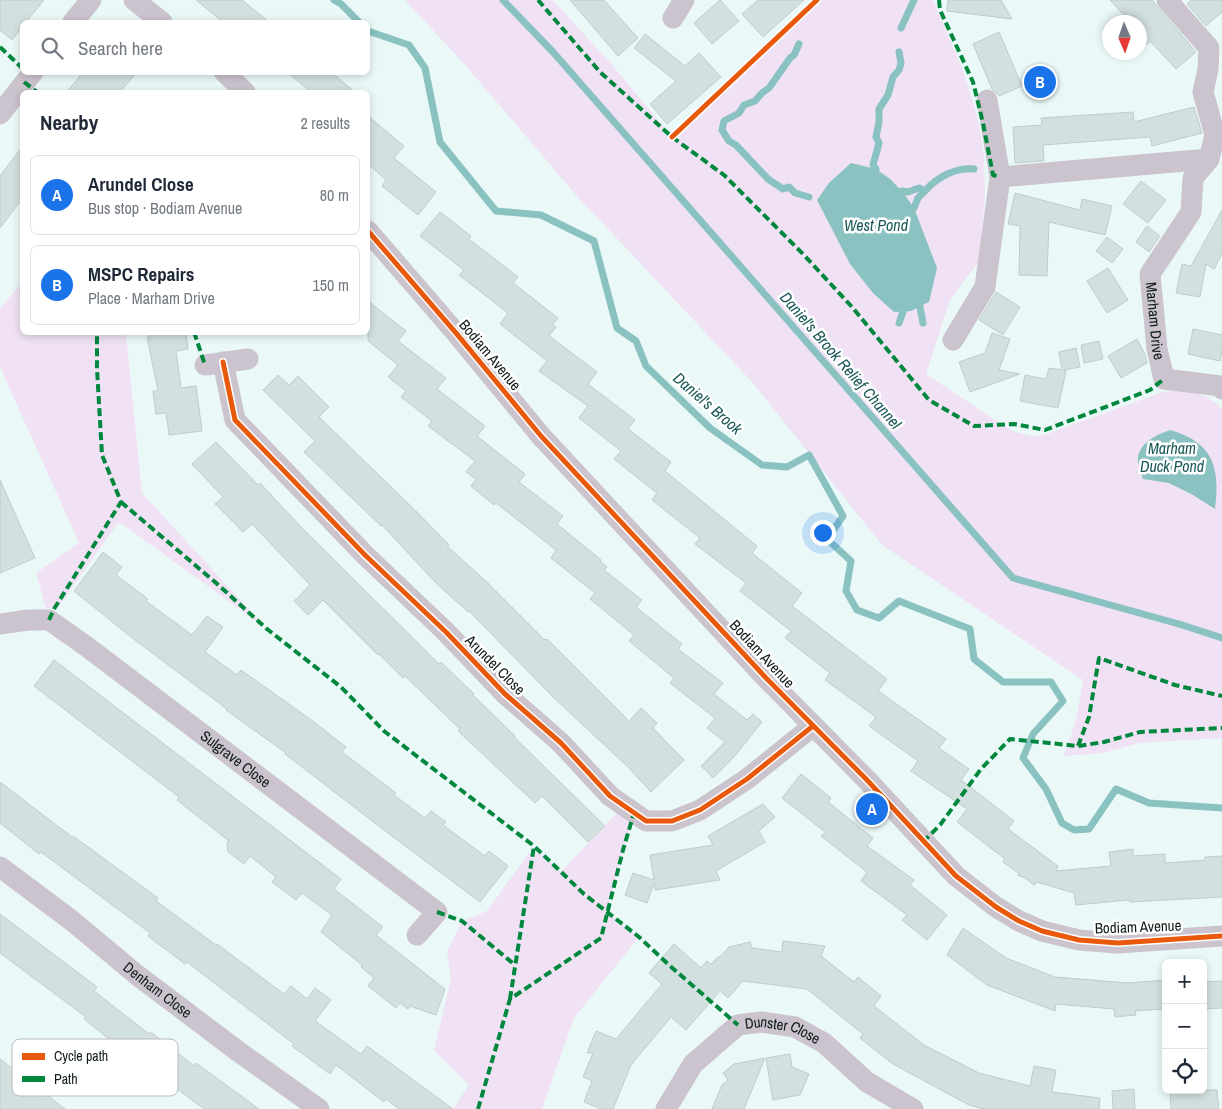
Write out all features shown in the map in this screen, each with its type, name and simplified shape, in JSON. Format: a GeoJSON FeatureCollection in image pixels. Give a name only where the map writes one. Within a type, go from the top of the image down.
{"type":"FeatureCollection","features":[{"type":"Feature","properties":{"kind":"street"},"geometry":{"type":"LineString","coordinates":[[75,20],[91,0]]}},
{"type":"Feature","properties":{"kind":"street"},"geometry":{"type":"LineString","coordinates":[[134,0],[159,20]]}},
{"type":"Feature","properties":{"kind":"street","name":"Marham Drive"},"geometry":{"type":"LineString","coordinates":[[1167,0],[1209,48],[1208,69],[1202,92],[1216,135],[1208,160],[1194,178],[1191,212],[1150,274],[1157,349],[1164,379],[1221,386],[1222,389]]}},
{"type":"Feature","properties":{"kind":"street"},"geometry":{"type":"LineString","coordinates":[[0,114],[30,75]]}},
{"type":"Feature","properties":{"kind":"street"},"geometry":{"type":"LineString","coordinates":[[227,75],[243,90]]}},
{"type":"Feature","properties":{"kind":"street"},"geometry":{"type":"LineString","coordinates":[[953,340],[985,287],[1000,177],[988,100]]}},
{"type":"Feature","properties":{"kind":"street"},"geometry":{"type":"LineString","coordinates":[[1000,177],[1208,160]]}},
{"type":"Feature","properties":{"kind":"street","name":"Bodiam Avenue"},"geometry":{"type":"LineString","coordinates":[[370,233],[541,436],[767,679],[868,780],[956,876],[996,907],[1019,921],[1042,931],[1079,940],[1118,943],[1222,936]]}},
{"type":"Feature","properties":{"kind":"street","name":"Arundel Close"},"geometry":{"type":"LineString","coordinates":[[248,359],[214,364],[235,420],[505,694],[561,743],[610,796],[646,821],[672,821],[700,810],[747,779],[813,726]]}},
{"type":"Feature","properties":{"kind":"street","name":"Sulgrave Close"},"geometry":{"type":"LineString","coordinates":[[0,624],[28,620],[50,620],[86,646],[437,912],[417,935]]}},
{"type":"Feature","properties":{"kind":"street","name":"Denham Close"},"geometry":{"type":"LineString","coordinates":[[0,867],[71,920],[137,975],[239,1052],[319,1109]]}},
{"type":"Feature","properties":{"kind":"street","name":"Dunster Close"},"geometry":{"type":"LineString","coordinates":[[666,1109],[693,1064],[738,1025],[761,1022],[795,1027],[824,1042],[867,1082],[913,1109]]}},
{"type":"Feature","properties":{"kind":"shaded area"},"geometry":{"type":"Polygon","coordinates":[[[405,0],[553,0],[613,66],[669,133],[723,93],[822,0],[933,0],[963,70],[977,115],[984,157],[985,194],[980,260],[950,300],[926,374],[1012,431],[1031,436],[1044,435],[1163,392],[1179,391],[1203,395],[1222,409],[1222,738],[1139,743],[1103,753],[1064,756],[1076,720],[1083,680],[882,545],[752,382],[576,195],[466,66],[405,0]]]}},
{"type":"Feature","properties":{"kind":"shaded area"},"geometry":{"type":"Polygon","coordinates":[[[20,284],[20,335],[126,335],[142,493],[267,629],[122,524],[118,523],[59,606],[46,609],[36,573],[79,543],[0,367],[0,309],[20,284]]]}},
{"type":"Feature","properties":{"kind":"shaded area"},"geometry":{"type":"Polygon","coordinates":[[[624,805],[634,813],[607,912],[639,937],[574,1018],[542,1109],[453,1109],[469,1085],[434,1050],[451,979],[447,952],[462,921],[487,911],[534,846],[561,872],[624,805]]]}},
{"type":"Feature","properties":{"kind":"water","name":"West Pond"},"geometry":{"type":"Polygon","coordinates":[[[851,163],[876,169],[890,179],[902,191],[914,208],[937,268],[929,302],[911,311],[894,312],[873,293],[850,264],[817,200],[829,183],[851,163]]]}},
{"type":"Feature","properties":{"kind":"water","name":"Marham Duck Pond"},"geometry":{"type":"Polygon","coordinates":[[[1170,430],[1185,435],[1196,442],[1211,459],[1215,469],[1216,481],[1215,509],[1169,483],[1143,479],[1139,466],[1139,453],[1150,440],[1170,430]]]}},
{"type":"Feature","properties":{"kind":"building"},"geometry":{"type":"Polygon","coordinates":[[[0,0],[44,0],[28,20],[20,20],[20,30],[12,40],[0,30],[0,0]]]}},
{"type":"Feature","properties":{"kind":"building"},"geometry":{"type":"Polygon","coordinates":[[[196,0],[242,0],[267,20],[221,20],[196,0]]]}},
{"type":"Feature","properties":{"kind":"building"},"geometry":{"type":"Polygon","coordinates":[[[570,0],[604,0],[638,38],[618,56],[570,0]]]}},
{"type":"Feature","properties":{"kind":"building"},"geometry":{"type":"Polygon","coordinates":[[[720,0],[739,21],[712,44],[694,23],[720,0]]]}},
{"type":"Feature","properties":{"kind":"building"},"geometry":{"type":"Polygon","coordinates":[[[758,0],[804,0],[763,37],[742,14],[758,0]]]}},
{"type":"Feature","properties":{"kind":"building"},"geometry":{"type":"Polygon","coordinates":[[[948,0],[1001,0],[1012,19],[947,11],[948,0]]]}},
{"type":"Feature","properties":{"kind":"building"},"geometry":{"type":"Polygon","coordinates":[[[1110,0],[1152,0],[1196,52],[1176,69],[1150,41],[1147,44],[1147,15],[1124,15],[1110,0]]]}},
{"type":"Feature","properties":{"kind":"building"},"geometry":{"type":"Polygon","coordinates":[[[1191,0],[1222,0],[1222,12],[1206,26],[1187,4],[1191,0]]]}},
{"type":"Feature","properties":{"kind":"building"},"geometry":{"type":"Polygon","coordinates":[[[999,32],[1022,86],[999,96],[992,89],[973,44],[999,32]]]}},
{"type":"Feature","properties":{"kind":"building"},"geometry":{"type":"Polygon","coordinates":[[[645,34],[685,66],[699,53],[721,77],[667,124],[650,104],[676,81],[634,48],[645,34]]]}},
{"type":"Feature","properties":{"kind":"building"},"geometry":{"type":"Polygon","coordinates":[[[81,75],[134,75],[122,90],[69,90],[81,75]]]}},
{"type":"Feature","properties":{"kind":"building"},"geometry":{"type":"Polygon","coordinates":[[[291,75],[335,75],[353,90],[309,90],[291,75]]]}},
{"type":"Feature","properties":{"kind":"building"},"geometry":{"type":"Polygon","coordinates":[[[1194,107],[1202,133],[1152,146],[1150,137],[1043,145],[1044,161],[1015,163],[1013,127],[1042,125],[1041,118],[1133,112],[1134,122],[1194,107]]]}},
{"type":"Feature","properties":{"kind":"building"},"geometry":{"type":"Polygon","coordinates":[[[370,118],[404,146],[394,158],[436,192],[418,215],[382,186],[386,180],[370,166],[370,118]]]}},
{"type":"Feature","properties":{"kind":"building"},"geometry":{"type":"Polygon","coordinates":[[[20,150],[20,202],[0,228],[0,176],[20,150]]]}},
{"type":"Feature","properties":{"kind":"building"},"geometry":{"type":"Polygon","coordinates":[[[1141,181],[1166,200],[1148,223],[1123,204],[1141,181]]]}},
{"type":"Feature","properties":{"kind":"building"},"geometry":{"type":"Polygon","coordinates":[[[1015,193],[1080,210],[1082,199],[1112,206],[1105,235],[1049,222],[1047,276],[1019,275],[1020,226],[1008,224],[1015,193]]]}},
{"type":"Feature","properties":{"kind":"building"},"geometry":{"type":"Polygon","coordinates":[[[1222,210],[1222,254],[1214,269],[1206,264],[1200,297],[1176,293],[1182,264],[1191,266],[1222,210]]]}},
{"type":"Feature","properties":{"kind":"building"},"geometry":{"type":"Polygon","coordinates":[[[440,212],[471,236],[469,239],[518,277],[513,283],[558,318],[552,325],[556,327],[549,336],[597,372],[588,384],[635,420],[628,429],[671,462],[665,471],[757,546],[752,553],[802,593],[792,606],[887,679],[878,691],[946,739],[939,748],[969,769],[961,780],[1014,821],[1008,829],[1058,866],[1056,871],[1111,866],[1109,852],[1133,849],[1133,856],[1165,854],[1165,863],[1205,860],[1205,857],[1222,856],[1222,897],[1130,902],[1129,900],[1076,905],[1074,893],[1037,882],[1034,885],[1017,875],[1021,875],[1003,862],[1005,859],[957,822],[967,809],[911,771],[918,761],[869,726],[876,717],[825,680],[830,673],[785,638],[791,631],[740,591],[746,583],[695,544],[700,538],[652,500],[657,493],[614,459],[621,451],[579,418],[588,406],[539,371],[547,361],[500,324],[508,313],[459,275],[464,270],[420,236],[440,212]]]}},
{"type":"Feature","properties":{"kind":"building"},"geometry":{"type":"Polygon","coordinates":[[[1147,226],[1160,236],[1149,252],[1136,242],[1147,226]]]}},
{"type":"Feature","properties":{"kind":"building"},"geometry":{"type":"Polygon","coordinates":[[[1107,237],[1123,249],[1112,263],[1096,251],[1107,237]]]}},
{"type":"Feature","properties":{"kind":"building"},"geometry":{"type":"Polygon","coordinates":[[[1108,268],[1128,300],[1107,313],[1087,281],[1108,268]]]}},
{"type":"Feature","properties":{"kind":"building"},"geometry":{"type":"Polygon","coordinates":[[[996,292],[1020,307],[1003,335],[979,320],[996,292]]]}},
{"type":"Feature","properties":{"kind":"building"},"geometry":{"type":"Polygon","coordinates":[[[370,303],[406,331],[398,341],[446,378],[437,389],[485,426],[477,436],[525,474],[519,482],[563,516],[557,524],[601,560],[607,567],[604,570],[642,600],[636,607],[682,644],[678,649],[723,683],[714,694],[747,720],[753,714],[762,722],[734,757],[713,778],[701,766],[725,742],[707,728],[715,718],[670,683],[674,678],[629,641],[634,635],[590,599],[595,593],[551,558],[556,550],[471,486],[476,479],[466,472],[475,461],[428,426],[432,421],[401,397],[406,391],[388,377],[398,365],[368,341],[368,335],[370,335],[370,303]]]}},
{"type":"Feature","properties":{"kind":"building"},"geometry":{"type":"Polygon","coordinates":[[[1193,329],[1222,335],[1220,361],[1188,354],[1193,329]]]}},
{"type":"Feature","properties":{"kind":"building"},"geometry":{"type":"Polygon","coordinates":[[[992,333],[1010,339],[999,370],[1020,374],[970,392],[959,362],[985,353],[992,333]]]}},
{"type":"Feature","properties":{"kind":"building"},"geometry":{"type":"Polygon","coordinates":[[[150,335],[186,335],[188,349],[176,351],[181,388],[196,386],[202,431],[169,435],[166,413],[156,414],[153,391],[158,391],[147,337],[150,337],[150,335]]]}},
{"type":"Feature","properties":{"kind":"building"},"geometry":{"type":"Polygon","coordinates":[[[1137,339],[1145,354],[1147,363],[1121,378],[1108,356],[1137,339]]]}},
{"type":"Feature","properties":{"kind":"building"},"geometry":{"type":"Polygon","coordinates":[[[1099,341],[1103,359],[1084,363],[1081,345],[1099,341]]]}},
{"type":"Feature","properties":{"kind":"building"},"geometry":{"type":"Polygon","coordinates":[[[1076,348],[1080,367],[1064,370],[1066,371],[1058,408],[1020,401],[1025,375],[1046,379],[1049,368],[1062,370],[1059,352],[1076,348]]]}},
{"type":"Feature","properties":{"kind":"building"},"geometry":{"type":"Polygon","coordinates":[[[278,375],[289,385],[298,376],[329,407],[319,417],[417,512],[449,545],[447,546],[487,582],[545,640],[547,639],[629,721],[641,708],[657,723],[653,728],[684,760],[651,792],[628,767],[552,696],[469,611],[435,582],[382,525],[304,452],[315,441],[263,390],[278,375]]]}},
{"type":"Feature","properties":{"kind":"building"},"geometry":{"type":"Polygon","coordinates":[[[216,442],[258,485],[260,483],[301,527],[439,664],[441,662],[474,694],[514,737],[605,826],[588,842],[542,796],[535,803],[458,731],[460,729],[405,676],[403,678],[378,655],[323,600],[308,615],[294,601],[310,585],[252,524],[243,532],[215,504],[223,497],[192,464],[216,442]]]}},
{"type":"Feature","properties":{"kind":"building"},"geometry":{"type":"Polygon","coordinates":[[[0,480],[35,558],[0,573],[0,480]]]}},
{"type":"Feature","properties":{"kind":"building"},"geometry":{"type":"Polygon","coordinates":[[[103,552],[122,567],[116,575],[148,599],[146,601],[192,635],[207,616],[223,627],[205,652],[237,675],[241,670],[310,719],[346,747],[342,752],[396,793],[394,795],[425,818],[431,811],[446,822],[443,825],[485,856],[489,851],[508,866],[480,902],[286,753],[226,710],[74,591],[103,552]]]}},
{"type":"Feature","properties":{"kind":"building"},"geometry":{"type":"Polygon","coordinates":[[[54,660],[341,879],[334,889],[383,927],[376,935],[445,989],[436,1015],[410,1006],[408,1009],[400,1003],[396,1008],[368,986],[374,978],[361,967],[362,965],[321,932],[332,915],[302,893],[296,900],[272,882],[276,877],[250,856],[244,864],[228,852],[227,843],[229,841],[177,800],[179,797],[34,686],[54,660]]]}},
{"type":"Feature","properties":{"kind":"building"},"geometry":{"type":"Polygon","coordinates":[[[801,774],[831,798],[828,802],[873,838],[867,846],[914,880],[910,885],[947,915],[927,940],[902,920],[907,915],[861,881],[867,872],[821,836],[825,832],[782,798],[801,774]]]}},
{"type":"Feature","properties":{"kind":"building"},"geometry":{"type":"Polygon","coordinates":[[[0,782],[72,837],[158,898],[156,901],[284,994],[291,986],[307,999],[315,988],[331,1000],[315,1021],[361,1054],[367,1046],[453,1109],[399,1109],[386,1099],[384,1102],[336,1065],[330,1074],[187,962],[185,964],[148,936],[150,933],[41,852],[39,854],[0,823],[0,782]]]}},
{"type":"Feature","properties":{"kind":"building"},"geometry":{"type":"Polygon","coordinates":[[[763,804],[775,817],[759,831],[765,842],[716,871],[720,880],[655,890],[654,883],[647,903],[625,895],[633,873],[654,880],[650,855],[713,845],[708,836],[763,804]]]}},
{"type":"Feature","properties":{"kind":"building"},"geometry":{"type":"Polygon","coordinates":[[[0,914],[97,987],[94,991],[149,1034],[151,1032],[160,1039],[109,1039],[84,1019],[86,1017],[0,953],[0,914]]]}},
{"type":"Feature","properties":{"kind":"building"},"geometry":{"type":"Polygon","coordinates":[[[963,928],[1006,958],[1055,977],[1128,983],[1162,980],[1162,1009],[1135,1011],[1136,1015],[1115,1017],[1114,1009],[1056,1004],[1055,1011],[987,985],[947,955],[963,928]]]}},
{"type":"Feature","properties":{"kind":"building"},"geometry":{"type":"Polygon","coordinates":[[[783,941],[825,946],[821,956],[854,982],[858,977],[881,996],[874,1006],[924,1045],[979,1073],[1030,1086],[1034,1066],[1056,1070],[1052,1092],[1100,1098],[1099,1109],[984,1109],[969,1105],[893,1064],[860,1038],[863,1034],[807,989],[743,981],[728,998],[720,991],[686,1030],[671,1017],[631,1065],[613,1109],[601,1109],[584,1102],[592,1081],[583,1077],[593,1053],[587,1053],[596,1031],[616,1039],[662,984],[649,973],[674,944],[701,968],[707,961],[711,964],[729,947],[750,942],[752,948],[782,952],[783,941]]]}},
{"type":"Feature","properties":{"kind":"building"},"geometry":{"type":"Polygon","coordinates":[[[1222,981],[1222,1008],[1207,1009],[1207,982],[1222,981]]]}},
{"type":"Feature","properties":{"kind":"building"},"geometry":{"type":"Polygon","coordinates":[[[178,1053],[194,1066],[196,1063],[259,1109],[204,1109],[178,1090],[178,1053]]]}},
{"type":"Feature","properties":{"kind":"building"},"geometry":{"type":"Polygon","coordinates":[[[790,1054],[792,1067],[809,1074],[800,1095],[773,1100],[766,1058],[790,1054]]]}},
{"type":"Feature","properties":{"kind":"building"},"geometry":{"type":"Polygon","coordinates":[[[765,1058],[744,1109],[712,1109],[722,1085],[728,1080],[723,1073],[734,1064],[765,1058]]]}},
{"type":"Feature","properties":{"kind":"building"},"geometry":{"type":"Polygon","coordinates":[[[0,1059],[12,1068],[12,1096],[48,1096],[65,1109],[0,1109],[0,1059]]]}},
{"type":"Feature","properties":{"kind":"building"},"geometry":{"type":"Polygon","coordinates":[[[1134,1089],[1135,1109],[1113,1109],[1112,1091],[1134,1089]]]}},
{"type":"Feature","properties":{"kind":"building"},"geometry":{"type":"Polygon","coordinates":[[[1207,1090],[1217,1090],[1219,1109],[1171,1109],[1170,1094],[1207,1094],[1207,1090]]]}},
{"type":"Feature","properties":{"kind":"waterway","name":"Daniel's Brook"},"geometry":{"type":"LineString","coordinates":[[334,0],[341,4],[357,20]]}},
{"type":"Feature","properties":{"kind":"waterway","name":"Daniel's Brook Relief Channel"},"geometry":{"type":"LineString","coordinates":[[503,0],[553,52],[1013,578],[1179,624],[1222,638]]}},
{"type":"Feature","properties":{"kind":"waterway"},"geometry":{"type":"LineString","coordinates":[[901,28],[914,0]]}},
{"type":"Feature","properties":{"kind":"waterway","name":"Daniel's Brook"},"geometry":{"type":"LineString","coordinates":[[370,32],[409,45],[425,68],[440,142],[496,211],[541,215],[594,241],[617,328],[636,341],[646,366],[710,428],[762,465],[787,467],[809,455],[843,516],[827,539],[851,561],[846,591],[857,610],[879,618],[899,601],[970,629],[974,659],[1003,682],[1051,682],[1063,701],[1033,734],[1023,758],[1046,789],[1062,823],[1074,830],[1089,829],[1116,789],[1149,803],[1222,808]]}},
{"type":"Feature","properties":{"kind":"waterway"},"geometry":{"type":"LineString","coordinates":[[799,44],[794,55],[769,88],[755,101],[744,105],[739,113],[724,121],[722,130],[729,141],[736,145],[768,179],[783,189],[789,187],[795,193],[809,197]]}},
{"type":"Feature","properties":{"kind":"waterway"},"geometry":{"type":"LineString","coordinates":[[876,169],[873,165],[879,143],[876,137],[879,109],[888,95],[893,77],[899,70],[901,63],[899,52]]}},
{"type":"Feature","properties":{"kind":"waterway"},"geometry":{"type":"LineString","coordinates":[[902,191],[908,192],[919,188],[925,191],[935,181],[947,174],[954,171],[974,169]]}},
{"type":"Feature","properties":{"kind":"waterway"},"geometry":{"type":"LineString","coordinates":[[914,208],[918,198],[925,191]]}},
{"type":"Feature","properties":{"kind":"waterway"},"geometry":{"type":"LineString","coordinates":[[920,307],[923,323]]}},
{"type":"Feature","properties":{"kind":"waterway"},"geometry":{"type":"LineString","coordinates":[[899,323],[903,312]]}},
{"type":"Feature","properties":{"kind":"marked path"},"geometry":{"type":"LineString","coordinates":[[538,0],[600,72],[672,137],[724,175],[803,254],[852,307],[929,400],[974,426],[1014,424],[1045,430],[1150,390],[1164,379]]}},
{"type":"Feature","properties":{"kind":"marked path"},"geometry":{"type":"LineString","coordinates":[[939,0],[940,10],[973,82],[993,175],[1000,177]]}},
{"type":"Feature","properties":{"kind":"marked path"},"geometry":{"type":"LineString","coordinates":[[0,47],[20,66]]}},
{"type":"Feature","properties":{"kind":"marked path"},"geometry":{"type":"LineString","coordinates":[[24,82],[34,90]]}},
{"type":"Feature","properties":{"kind":"marked path"},"geometry":{"type":"LineString","coordinates":[[49,620],[121,502],[102,455],[97,335]]}},
{"type":"Feature","properties":{"kind":"marked path"},"geometry":{"type":"LineString","coordinates":[[195,335],[205,365]]}},
{"type":"Feature","properties":{"kind":"marked path"},"geometry":{"type":"LineString","coordinates":[[121,502],[267,629],[341,687],[384,731],[534,846],[584,894],[639,937],[738,1025]]}},
{"type":"Feature","properties":{"kind":"marked path"},"geometry":{"type":"LineString","coordinates":[[1078,746],[1089,717],[1099,658],[1175,685],[1222,696]]}},
{"type":"Feature","properties":{"kind":"marked path"},"geometry":{"type":"LineString","coordinates":[[923,842],[940,825],[981,769],[1010,739],[1078,746],[1104,742],[1140,732],[1222,728]]}},
{"type":"Feature","properties":{"kind":"marked path"},"geometry":{"type":"LineString","coordinates":[[478,1109],[510,999],[601,938],[634,813]]}},
{"type":"Feature","properties":{"kind":"marked path"},"geometry":{"type":"LineString","coordinates":[[510,999],[534,846]]}},
{"type":"Feature","properties":{"kind":"marked path"},"geometry":{"type":"LineString","coordinates":[[437,912],[462,921],[515,965]]}},
{"type":"Feature","properties":{"kind":"cycle path"},"geometry":{"type":"LineString","coordinates":[[672,137],[817,0]]}},
{"type":"Feature","properties":{"kind":"cycle path"},"geometry":{"type":"LineString","coordinates":[[370,233],[541,436],[767,679],[867,780],[956,876],[996,907],[1019,921],[1042,931],[1079,940],[1118,943],[1222,936]]}},
{"type":"Feature","properties":{"kind":"cycle path"},"geometry":{"type":"LineString","coordinates":[[223,362],[235,420],[365,555],[446,632],[505,694],[561,743],[610,796],[646,821],[672,821],[700,810],[747,779],[813,726]]}},
{"type":"Feature","properties":{"kind":"place","name":"MSPC Repairs"},"geometry":{"type":"Point","coordinates":[1040,82]}},
{"type":"Feature","properties":{"kind":"place","name":"Arundel Close"},"geometry":{"type":"Point","coordinates":[872,809]}}]}
